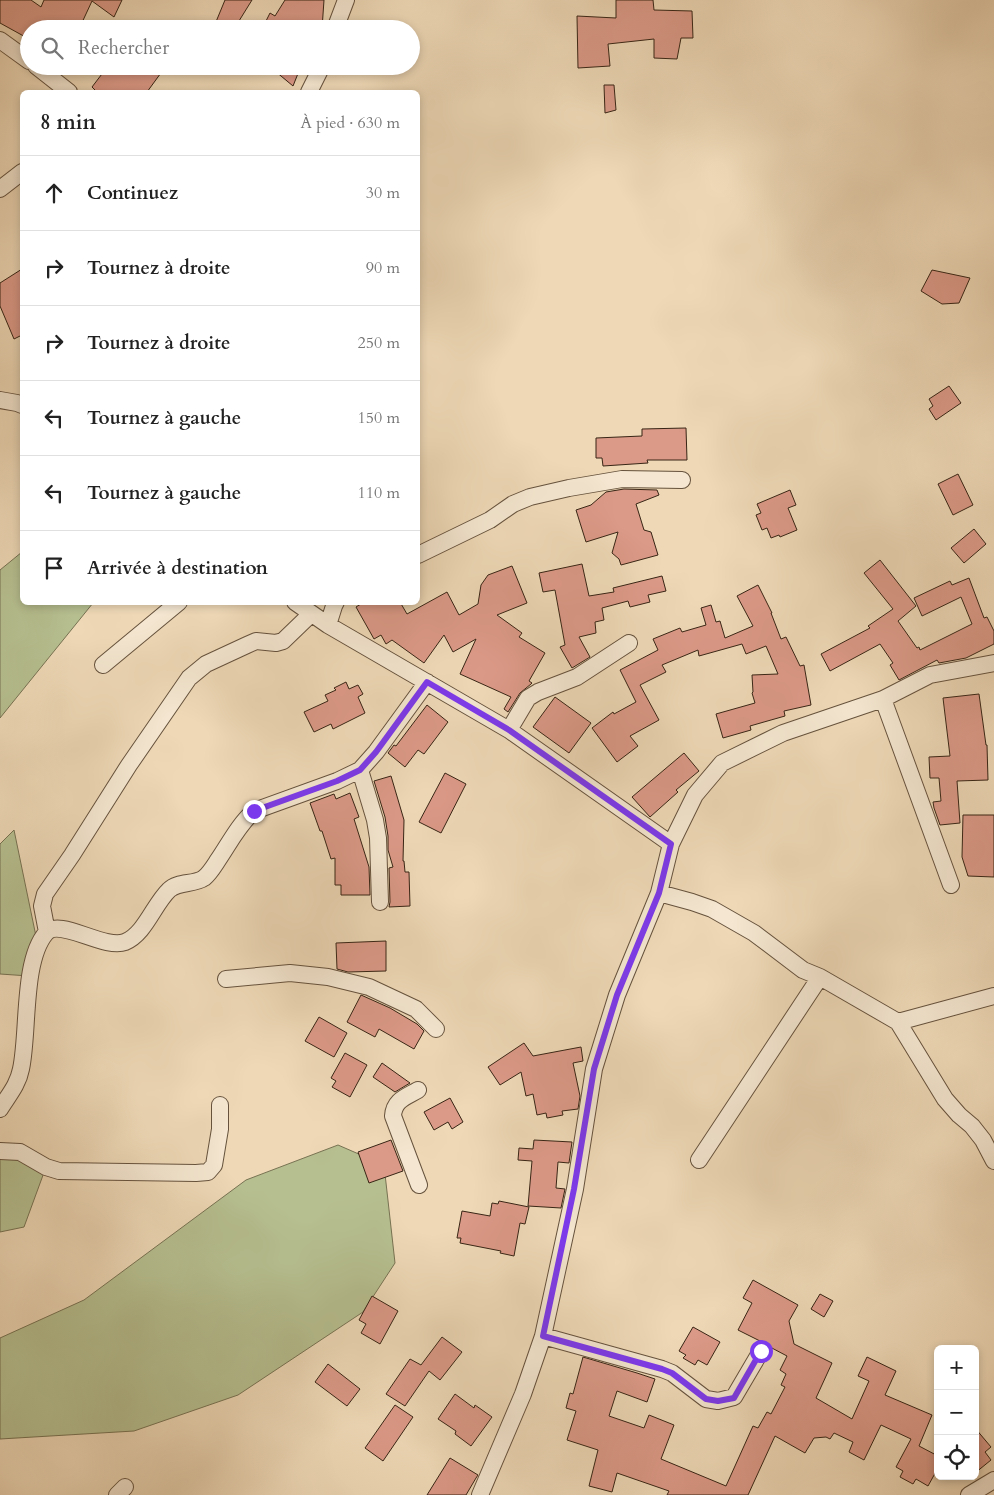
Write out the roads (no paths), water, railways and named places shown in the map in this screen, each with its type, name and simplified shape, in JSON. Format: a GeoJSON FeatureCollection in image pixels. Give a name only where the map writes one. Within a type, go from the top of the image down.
{"type":"FeatureCollection","features":[{"type":"Feature","properties":{"kind":"street"},"geometry":{"type":"LineString","coordinates":[[338,20],[346,0]]}},
{"type":"Feature","properties":{"kind":"street"},"geometry":{"type":"LineString","coordinates":[[0,40],[20,54]]}},
{"type":"Feature","properties":{"kind":"street"},"geometry":{"type":"LineString","coordinates":[[47,75],[66,90]]}},
{"type":"Feature","properties":{"kind":"street"},"geometry":{"type":"LineString","coordinates":[[310,90],[318,75]]}},
{"type":"Feature","properties":{"kind":"street"},"geometry":{"type":"LineString","coordinates":[[0,189],[20,174]]}},
{"type":"Feature","properties":{"kind":"street"},"geometry":{"type":"LineString","coordinates":[[0,400],[20,401]]}},
{"type":"Feature","properties":{"kind":"street"},"geometry":{"type":"LineString","coordinates":[[420,554],[490,520],[514,504],[530,497],[622,479],[682,480]]}},
{"type":"Feature","properties":{"kind":"street"},"geometry":{"type":"LineString","coordinates":[[103,665],[175,605]]}},
{"type":"Feature","properties":{"kind":"street"},"geometry":{"type":"LineString","coordinates":[[299,605],[328,625],[509,730],[671,844]]}},
{"type":"Feature","properties":{"kind":"street"},"geometry":{"type":"LineString","coordinates":[[328,625],[335,605]]}},
{"type":"Feature","properties":{"kind":"street"},"geometry":{"type":"LineString","coordinates":[[47,932],[42,906],[45,894],[129,765],[189,678],[206,664],[247,645],[256,642],[276,643],[283,641],[311,614]]}},
{"type":"Feature","properties":{"kind":"street"},"geometry":{"type":"LineString","coordinates":[[509,730],[528,698],[538,692],[577,677],[629,643]]}},
{"type":"Feature","properties":{"kind":"street"},"geometry":{"type":"LineString","coordinates":[[480,1495],[523,1394],[543,1336],[574,1189],[594,1069],[617,995],[659,893],[671,844],[695,795],[722,763],[783,733],[883,699],[930,675],[994,663]]}},
{"type":"Feature","properties":{"kind":"street"},"geometry":{"type":"LineString","coordinates":[[0,1109],[14,1089],[21,1072],[25,1044],[29,976],[38,946],[47,932],[54,928],[63,929],[107,943],[119,944],[128,941],[143,926],[170,888],[203,879],[212,870],[245,818],[254,811],[337,781],[360,770],[376,752],[427,682]]}},
{"type":"Feature","properties":{"kind":"street"},"geometry":{"type":"LineString","coordinates":[[883,699],[950,885]]}},
{"type":"Feature","properties":{"kind":"street"},"geometry":{"type":"LineString","coordinates":[[360,770],[375,820],[378,838],[380,902]]}},
{"type":"Feature","properties":{"kind":"street"},"geometry":{"type":"LineString","coordinates":[[659,893],[712,909],[754,933],[803,970],[820,977],[898,1022],[945,1099],[972,1126],[983,1140],[994,1160]]}},
{"type":"Feature","properties":{"kind":"street"},"geometry":{"type":"LineString","coordinates":[[226,979],[290,974],[328,977],[369,987],[416,1009],[436,1029]]}},
{"type":"Feature","properties":{"kind":"street"},"geometry":{"type":"LineString","coordinates":[[699,1160],[820,977]]}},
{"type":"Feature","properties":{"kind":"street"},"geometry":{"type":"LineString","coordinates":[[898,1022],[994,996]]}},
{"type":"Feature","properties":{"kind":"street"},"geometry":{"type":"LineString","coordinates":[[418,1090],[397,1103],[393,1116],[419,1185]]}},
{"type":"Feature","properties":{"kind":"street"},"geometry":{"type":"LineString","coordinates":[[0,1151],[20,1152],[46,1167],[59,1171],[208,1172],[214,1166],[220,1129],[220,1105]]}},
{"type":"Feature","properties":{"kind":"street"},"geometry":{"type":"LineString","coordinates":[[543,1336],[662,1369],[672,1373],[706,1399],[718,1401],[734,1398],[761,1351]]}},
{"type":"Feature","properties":{"kind":"street"},"geometry":{"type":"LineString","coordinates":[[969,1495],[994,1480]]}}]}
